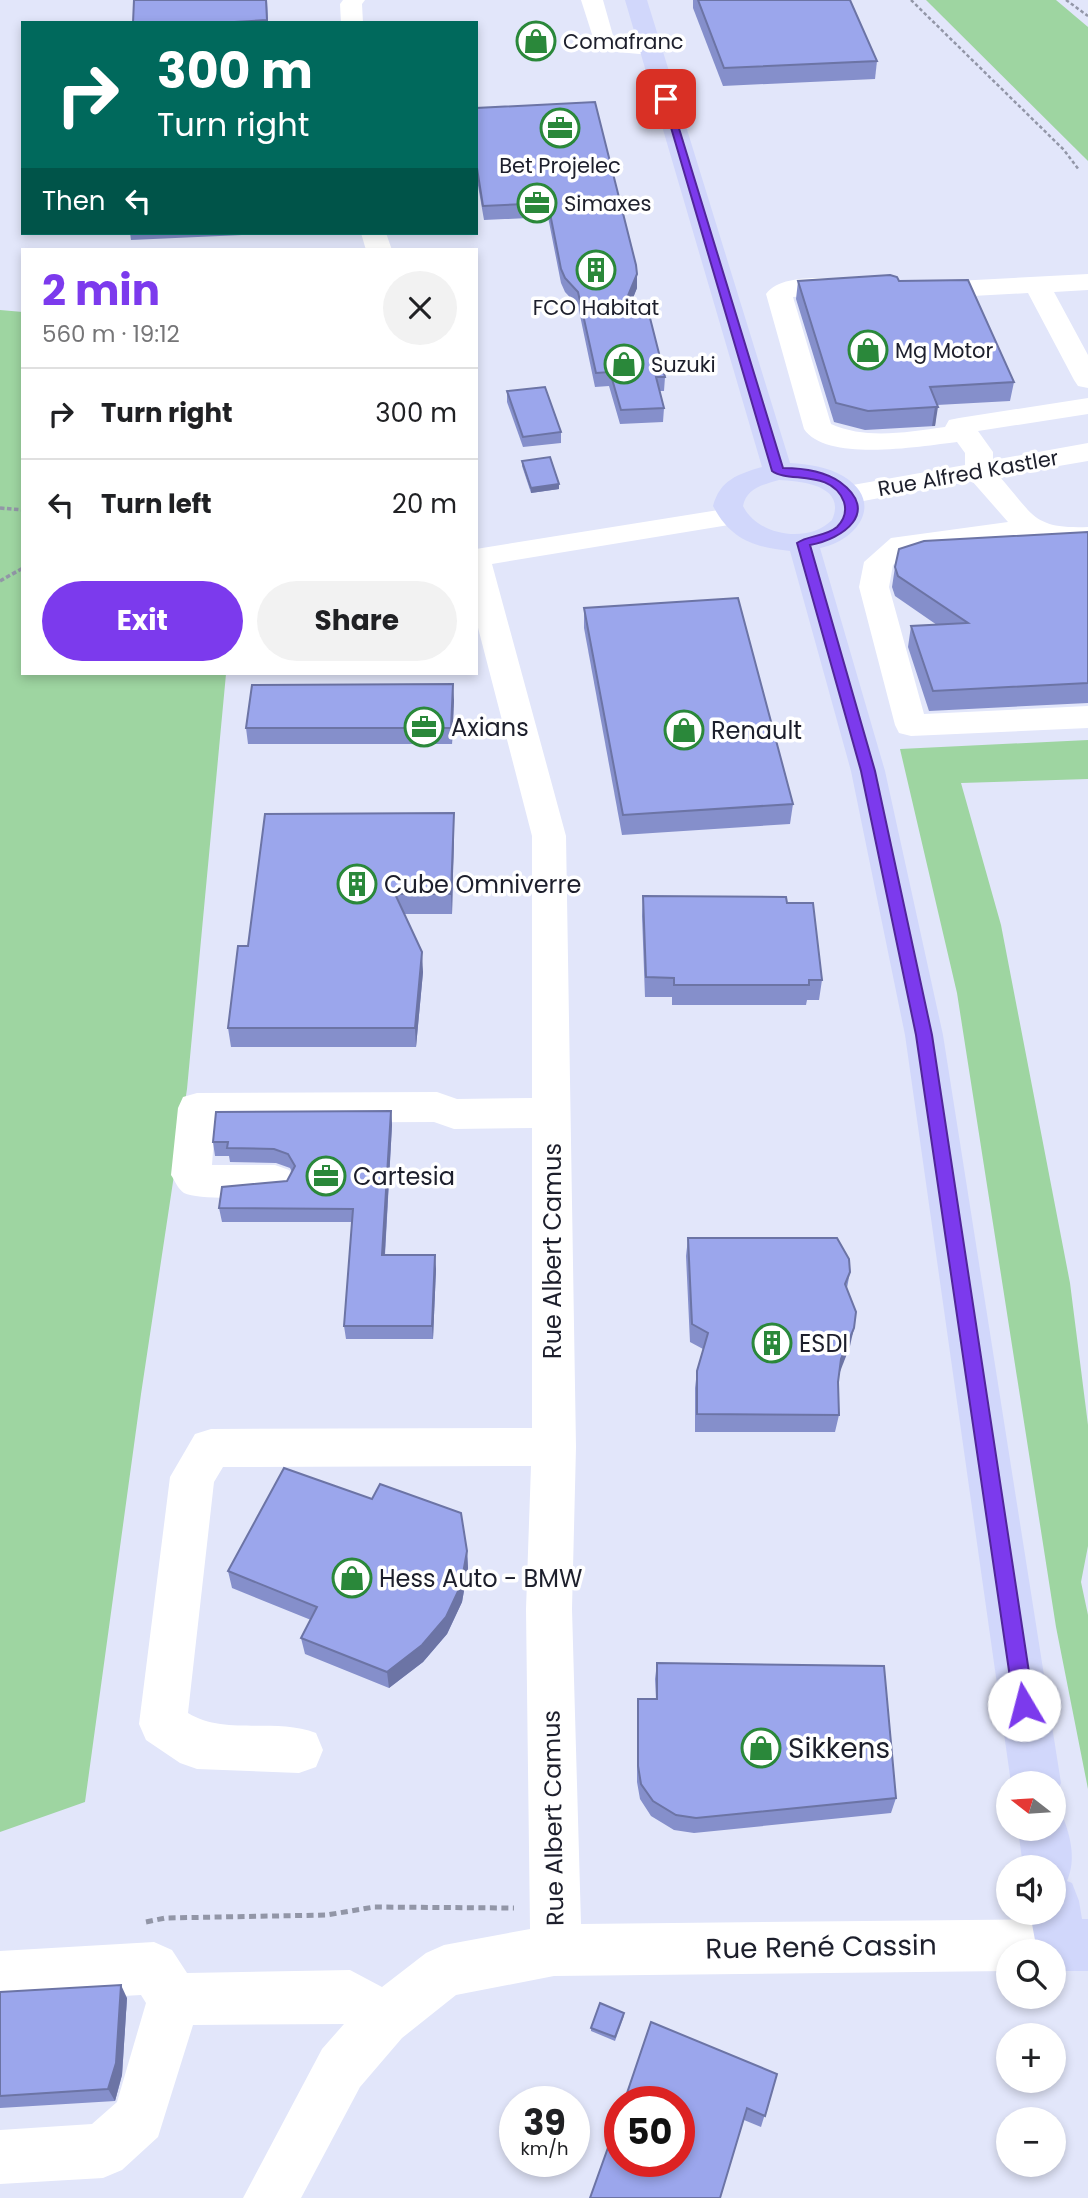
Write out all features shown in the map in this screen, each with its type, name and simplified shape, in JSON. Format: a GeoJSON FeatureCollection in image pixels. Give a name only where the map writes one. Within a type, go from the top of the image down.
{"type":"FeatureCollection","features":[{"type":"Feature","properties":{"kind":"main road"},"geometry":{"type":"LineString","coordinates":[[636,0],[778,471]]}},
{"type":"Feature","properties":{"kind":"main road"},"geometry":{"type":"LineString","coordinates":[[778,471],[819,476],[847,495],[852,508],[849,520],[844,526],[823,539],[803,543],[768,540],[739,526],[731,517],[727,504],[731,492],[737,487],[759,474],[778,471]]}},
{"type":"Feature","properties":{"kind":"main road"},"geometry":{"type":"LineString","coordinates":[[803,543],[868,771],[924,1035],[1034,1771]]}},
{"type":"Feature","properties":{"kind":"street"},"geometry":{"type":"LineString","coordinates":[[352,21],[351,4],[354,0]]}},
{"type":"Feature","properties":{"kind":"street"},"geometry":{"type":"LineString","coordinates":[[592,0],[605,45],[650,48]]}},
{"type":"Feature","properties":{"kind":"street"},"geometry":{"type":"LineString","coordinates":[[964,433],[862,443],[834,439],[818,429],[779,294],[789,289],[884,284],[913,291],[1088,282]]}},
{"type":"Feature","properties":{"kind":"street"},"geometry":{"type":"LineString","coordinates":[[1037,285],[1088,380]]}},
{"type":"Feature","properties":{"kind":"street"},"geometry":{"type":"LineString","coordinates":[[1029,528],[979,471],[979,452],[959,426],[1088,407]]}},
{"type":"Feature","properties":{"kind":"street","name":"Rue Alfred Kastler"},"geometry":{"type":"LineString","coordinates":[[847,495],[1088,452]]}},
{"type":"Feature","properties":{"kind":"street"},"geometry":{"type":"LineString","coordinates":[[478,559],[731,517]]}},
{"type":"Feature","properties":{"kind":"street"},"geometry":{"type":"LineString","coordinates":[[1088,536],[1054,537],[1029,528],[902,544],[879,562],[874,587],[911,726],[1088,718]]}},
{"type":"Feature","properties":{"kind":"street","name":"Rue Albert Camus"},"geometry":{"type":"LineString","coordinates":[[478,567],[549,836],[554,1447],[549,1609],[556,1928]]}},
{"type":"Feature","properties":{"kind":"street"},"geometry":{"type":"LineString","coordinates":[[275,1181],[197,1181],[191,1175],[197,1108],[437,1107],[454,1114],[551,1113]]}},
{"type":"Feature","properties":{"kind":"street"},"geometry":{"type":"LineString","coordinates":[[299,1750],[197,1746],[163,1724],[191,1477],[211,1448],[554,1447]]}},
{"type":"Feature","properties":{"kind":"street","name":"Rue René Cassin"},"geometry":{"type":"LineString","coordinates":[[271,2198],[341,2068],[383,2019],[444,1971],[556,1928],[1067,1930]]}},
{"type":"Feature","properties":{"kind":"street"},"geometry":{"type":"LineString","coordinates":[[0,1977],[154,1968],[174,1999],[139,2118],[103,2151],[0,2157]]}},
{"type":"Feature","properties":{"kind":"street"},"geometry":{"type":"LineString","coordinates":[[174,1999],[350,1996],[383,2019]]}},
{"type":"Feature","properties":{"kind":"path"},"geometry":{"type":"LineString","coordinates":[[911,0],[1064,150],[1079,170]]}},
{"type":"Feature","properties":{"kind":"path"},"geometry":{"type":"LineString","coordinates":[[1066,0],[1088,16]]}},
{"type":"Feature","properties":{"kind":"path"},"geometry":{"type":"LineString","coordinates":[[0,508],[21,510]]}},
{"type":"Feature","properties":{"kind":"path"},"geometry":{"type":"LineString","coordinates":[[0,581],[21,569]]}},
{"type":"Feature","properties":{"kind":"path"},"geometry":{"type":"LineString","coordinates":[[138,1924],[165,1918],[327,1915],[374,1907],[556,1928]]}},
{"type":"Feature","properties":{"kind":"green space"},"geometry":{"type":"Polygon","coordinates":[[[926,0],[1056,0],[1088,27],[1088,161],[926,0]]]}},
{"type":"Feature","properties":{"kind":"green space"},"geometry":{"type":"Polygon","coordinates":[[[0,310],[21,312],[21,675],[226,675],[187,1089],[141,1394],[85,1802],[0,1832],[0,310]]]}},
{"type":"Feature","properties":{"kind":"green space"},"geometry":{"type":"Polygon","coordinates":[[[1088,740],[1088,779],[961,783],[1001,925],[1070,1283],[1088,1425],[1088,1546],[1081,1582],[1088,1615],[1088,1789],[1056,1627],[957,993],[900,749],[1088,740]]]}},
{"type":"Feature","properties":{"kind":"building"},"geometry":{"type":"Polygon","coordinates":[[[134,0],[266,0],[267,20],[133,21],[134,0]]]}},
{"type":"Feature","properties":{"kind":"building"},"geometry":{"type":"Polygon","coordinates":[[[698,0],[850,0],[877,61],[724,68],[698,0]]]}},
{"type":"Feature","properties":{"kind":"building"},"geometry":{"type":"Polygon","coordinates":[[[595,102],[636,265],[637,274],[620,315],[649,314],[665,377],[656,377],[664,408],[621,410],[610,372],[596,373],[578,292],[565,278],[561,269],[548,203],[483,206],[478,175],[478,108],[595,102]]]}},
{"type":"Feature","properties":{"kind":"building"},"geometry":{"type":"Polygon","coordinates":[[[890,275],[897,277],[899,281],[968,280],[1014,382],[930,387],[938,407],[868,411],[836,403],[798,281],[890,275]]]}},
{"type":"Feature","properties":{"kind":"building"},"geometry":{"type":"Polygon","coordinates":[[[545,387],[561,432],[523,437],[507,391],[545,387]]]}},
{"type":"Feature","properties":{"kind":"building"},"geometry":{"type":"Polygon","coordinates":[[[550,457],[559,484],[531,488],[522,461],[550,457]]]}},
{"type":"Feature","properties":{"kind":"building"},"geometry":{"type":"Polygon","coordinates":[[[1088,532],[1088,683],[933,691],[911,626],[968,623],[898,576],[895,567],[899,549],[924,541],[1088,532]]]}},
{"type":"Feature","properties":{"kind":"building","name":"Renault"},"geometry":{"type":"Polygon","coordinates":[[[738,598],[793,804],[623,815],[584,608],[738,598]]]}},
{"type":"Feature","properties":{"kind":"building"},"geometry":{"type":"Polygon","coordinates":[[[453,684],[451,728],[246,728],[252,685],[453,684]]]}},
{"type":"Feature","properties":{"kind":"building"},"geometry":{"type":"Polygon","coordinates":[[[454,813],[451,894],[395,894],[422,952],[415,1028],[228,1028],[238,946],[248,946],[265,814],[454,813]]]}},
{"type":"Feature","properties":{"kind":"building"},"geometry":{"type":"Polygon","coordinates":[[[643,896],[786,897],[787,903],[813,903],[822,980],[809,980],[809,985],[674,985],[674,978],[646,977],[643,896]]]}},
{"type":"Feature","properties":{"kind":"building"},"geometry":{"type":"Polygon","coordinates":[[[391,1111],[382,1255],[435,1255],[432,1326],[344,1326],[353,1209],[219,1208],[222,1187],[287,1181],[295,1166],[288,1154],[274,1149],[227,1148],[228,1142],[213,1142],[216,1112],[391,1111]]]}},
{"type":"Feature","properties":{"kind":"building","name":"ESDI"},"geometry":{"type":"Polygon","coordinates":[[[688,1238],[837,1238],[849,1259],[850,1272],[845,1284],[856,1312],[854,1328],[841,1359],[838,1382],[839,1415],[697,1414],[697,1371],[708,1333],[692,1324],[688,1238]]]}},
{"type":"Feature","properties":{"kind":"building","name":"Hess Auto - BMW"},"geometry":{"type":"Polygon","coordinates":[[[284,1468],[372,1499],[380,1484],[461,1513],[467,1551],[461,1585],[446,1617],[422,1645],[387,1672],[301,1638],[317,1607],[228,1571],[284,1468]]]}},
{"type":"Feature","properties":{"kind":"building","name":"Sikkens"},"geometry":{"type":"Polygon","coordinates":[[[657,1663],[884,1666],[896,1798],[696,1818],[676,1815],[653,1801],[641,1784],[638,1766],[638,1699],[657,1699],[657,1663]]]}},
{"type":"Feature","properties":{"kind":"building"},"geometry":{"type":"Polygon","coordinates":[[[121,1985],[116,2063],[108,2089],[0,2096],[0,1992],[121,1985]]]}},
{"type":"Feature","properties":{"kind":"building"},"geometry":{"type":"Polygon","coordinates":[[[600,2003],[624,2013],[615,2037],[591,2028],[600,2003]]]}},
{"type":"Feature","properties":{"kind":"building"},"geometry":{"type":"Polygon","coordinates":[[[651,2022],[777,2074],[765,2116],[747,2108],[720,2198],[590,2198],[604,2159],[604,2177],[695,2177],[695,2086],[629,2086],[651,2022]]]}},
{"type":"Feature","properties":{"kind":"place","name":"Comafranc"},"geometry":{"type":"Point","coordinates":[536,41]}},
{"type":"Feature","properties":{"kind":"place","name":"Bet Projelec"},"geometry":{"type":"Point","coordinates":[560,128]}},
{"type":"Feature","properties":{"kind":"place","name":"Simaxes"},"geometry":{"type":"Point","coordinates":[537,203]}},
{"type":"Feature","properties":{"kind":"place","name":"FCO Habitat"},"geometry":{"type":"Point","coordinates":[596,270]}},
{"type":"Feature","properties":{"kind":"place","name":"Mg Motor"},"geometry":{"type":"Point","coordinates":[868,350]}},
{"type":"Feature","properties":{"kind":"place","name":"Suzuki"},"geometry":{"type":"Point","coordinates":[624,364]}},
{"type":"Feature","properties":{"kind":"place","name":"Axians"},"geometry":{"type":"Point","coordinates":[424,727]}},
{"type":"Feature","properties":{"kind":"place","name":"Renault"},"geometry":{"type":"Point","coordinates":[684,730]}},
{"type":"Feature","properties":{"kind":"place","name":"Cube Omniverre"},"geometry":{"type":"Point","coordinates":[357,884]}},
{"type":"Feature","properties":{"kind":"place","name":"Cartesia"},"geometry":{"type":"Point","coordinates":[326,1176]}},
{"type":"Feature","properties":{"kind":"place","name":"ESDI"},"geometry":{"type":"Point","coordinates":[772,1343]}},
{"type":"Feature","properties":{"kind":"place","name":"Hess Auto - BMW"},"geometry":{"type":"Point","coordinates":[352,1578]}},
{"type":"Feature","properties":{"kind":"place","name":"Sikkens"},"geometry":{"type":"Point","coordinates":[761,1748]}},
{"type":"Feature","properties":{"kind":"route"},"geometry":{"type":"LineString","coordinates":[[666,99],[778,471],[819,476],[847,495],[852,508],[849,520],[839,531],[823,539],[803,543],[868,771],[924,1035],[1024,1705]]}}]}
